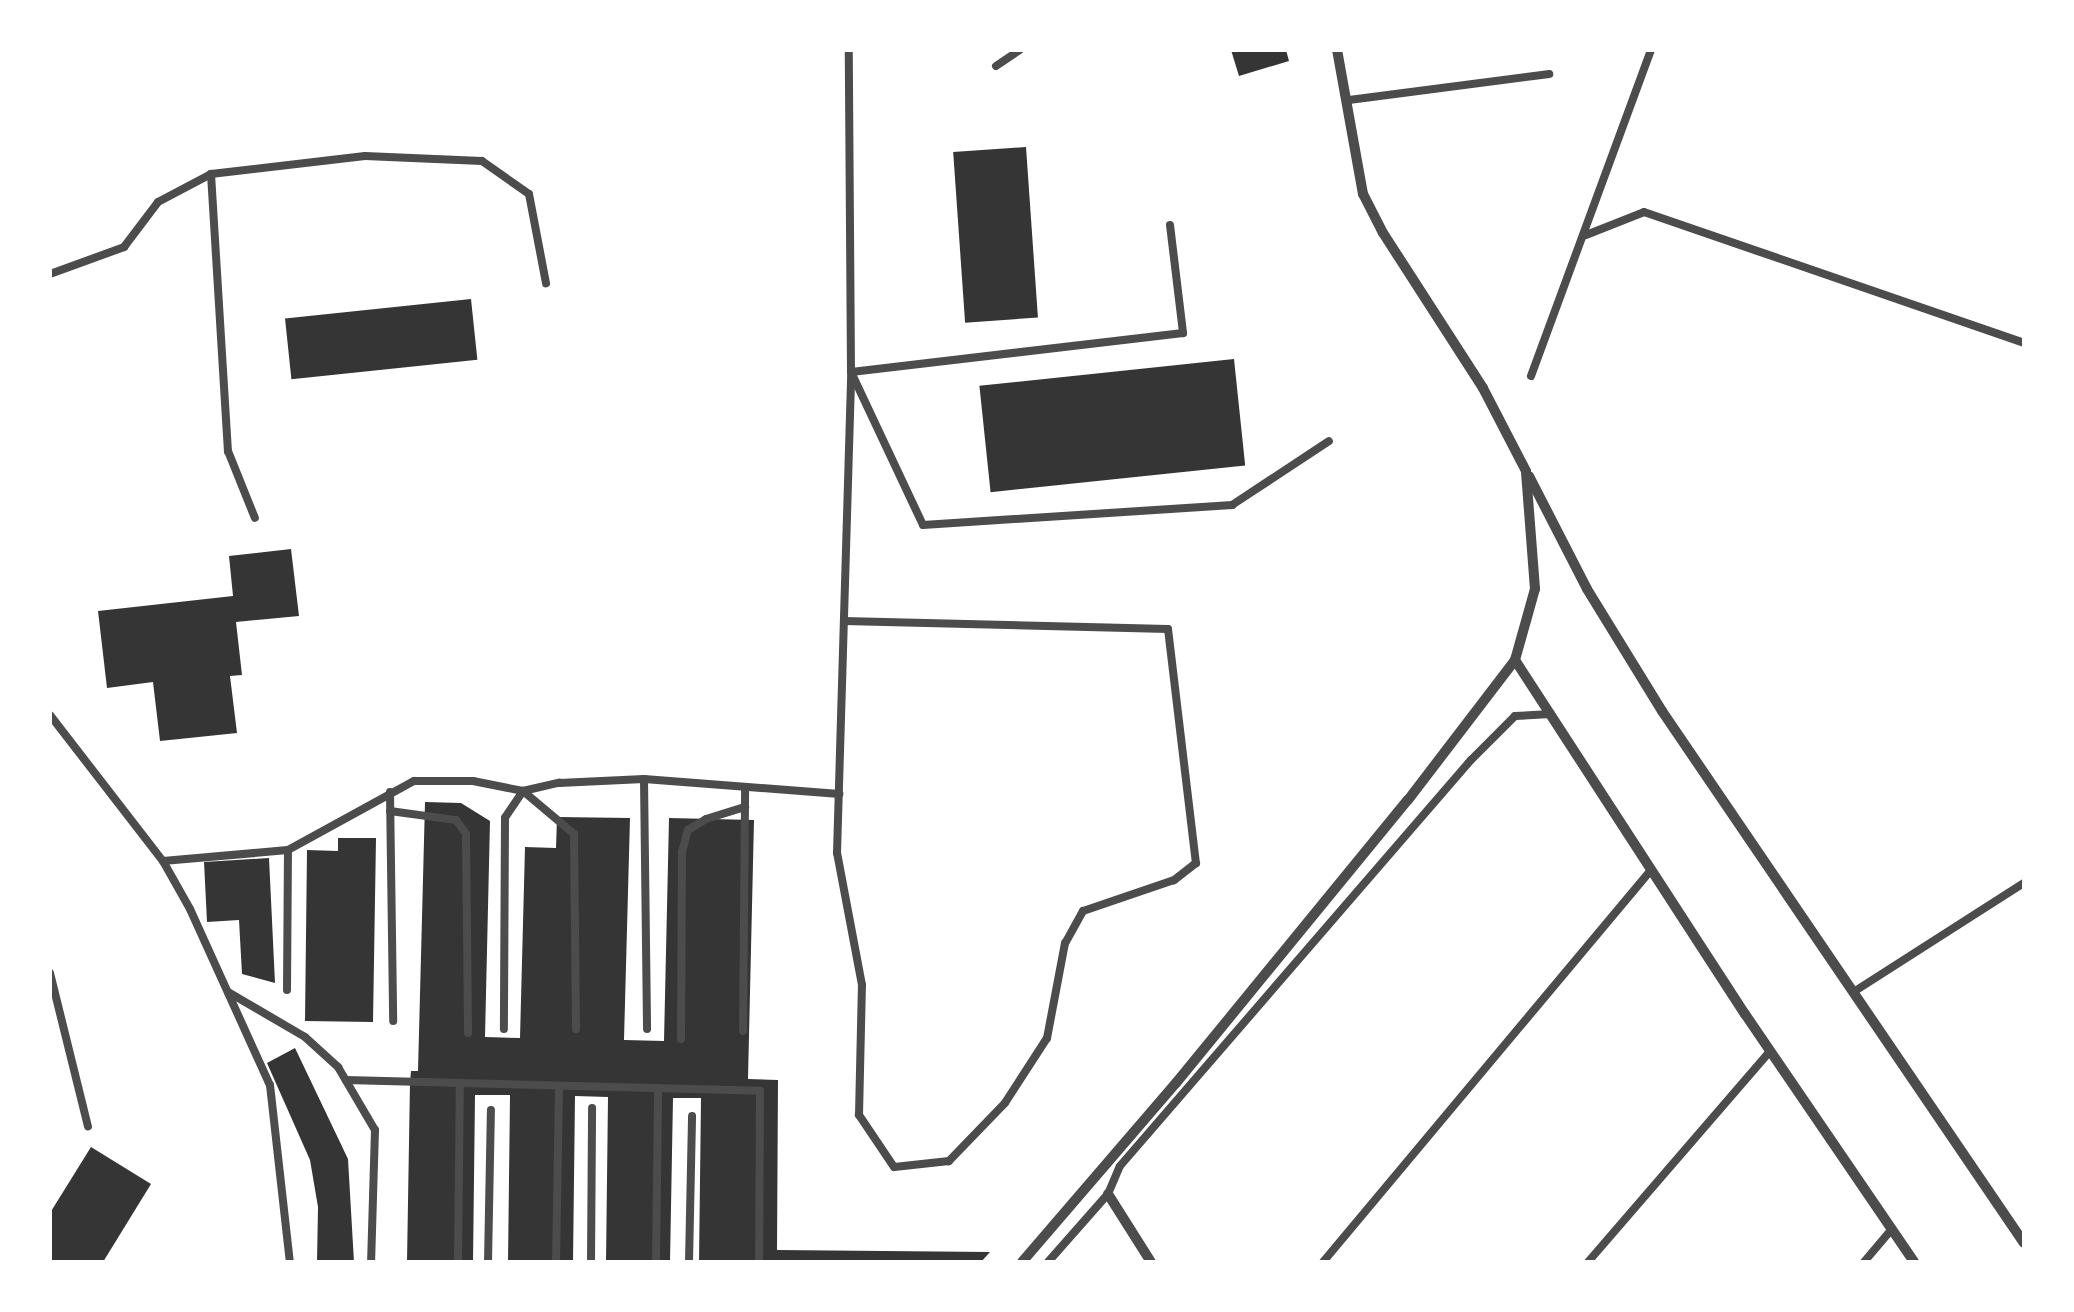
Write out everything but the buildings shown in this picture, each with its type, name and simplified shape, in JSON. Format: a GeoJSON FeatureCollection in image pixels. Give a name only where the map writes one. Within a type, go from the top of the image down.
{"type":"FeatureCollection","features":[{"type":"Feature","properties":{"kind":"street"},"geometry":{"type":"LineString","coordinates":[[1336,50],[1349,100],[1363,194],[1383,233],[1483,388],[1587,589],[1662,711],[2024,1244]]}},
{"type":"Feature","properties":{"kind":"street"},"geometry":{"type":"LineString","coordinates":[[1022,1262],[1408,800],[1515,660],[1536,589],[1526,471]]}},
{"type":"Feature","properties":{"kind":"street"},"geometry":{"type":"LineString","coordinates":[[1515,660],[1770,1051],[1914,1262]]}},
{"type":"Feature","properties":{"kind":"street"},"geometry":{"type":"LineString","coordinates":[[1108,1194],[1151,1262]]}},
{"type":"Feature","properties":{"kind":"lane"},"geometry":{"type":"LineString","coordinates":[[844,620],[1168,629],[1196,863],[1174,880],[1083,911],[1066,943],[1046,1038],[1005,1104],[949,1161],[894,1167],[859,1115],[862,984],[837,853],[851,372],[849,50]]}},
{"type":"Feature","properties":{"kind":"lane"},"geometry":{"type":"LineString","coordinates":[[996,66],[1020,50]]}},
{"type":"Feature","properties":{"kind":"lane"},"geometry":{"type":"LineString","coordinates":[[1531,376],[1651,50]]}},
{"type":"Feature","properties":{"kind":"lane"},"geometry":{"type":"LineString","coordinates":[[1349,100],[1549,74]]}},
{"type":"Feature","properties":{"kind":"lane"},"geometry":{"type":"LineString","coordinates":[[50,274],[124,247],[158,202],[211,174],[365,156],[482,161],[529,194],[546,282]]}},
{"type":"Feature","properties":{"kind":"lane"},"geometry":{"type":"LineString","coordinates":[[211,174],[228,450],[256,518]]}},
{"type":"Feature","properties":{"kind":"lane"},"geometry":{"type":"LineString","coordinates":[[1586,235],[1644,212],[2024,343]]}},
{"type":"Feature","properties":{"kind":"lane"},"geometry":{"type":"LineString","coordinates":[[851,372],[1183,333],[1170,225]]}},
{"type":"Feature","properties":{"kind":"lane"},"geometry":{"type":"LineString","coordinates":[[851,372],[923,525],[1232,505],[1329,440]]}},
{"type":"Feature","properties":{"kind":"lane"},"geometry":{"type":"LineString","coordinates":[[1048,1262],[1108,1194],[1120,1166],[1471,760],[1515,716],[1550,714]]}},
{"type":"Feature","properties":{"kind":"lane"},"geometry":{"type":"LineString","coordinates":[[50,715],[164,861],[270,1085],[290,1262]]}},
{"type":"Feature","properties":{"kind":"lane"},"geometry":{"type":"LineString","coordinates":[[164,861],[288,850],[414,781],[473,781],[523,791],[559,782],[644,779],[839,794]]}},
{"type":"Feature","properties":{"kind":"lane"},"geometry":{"type":"LineString","coordinates":[[644,779],[647,1029]]}},
{"type":"Feature","properties":{"kind":"lane"},"geometry":{"type":"LineString","coordinates":[[743,1031],[744,786]]}},
{"type":"Feature","properties":{"kind":"lane"},"geometry":{"type":"LineString","coordinates":[[504,1028],[505,818],[523,791]]}},
{"type":"Feature","properties":{"kind":"lane"},"geometry":{"type":"LineString","coordinates":[[523,791],[574,834],[576,1029]]}},
{"type":"Feature","properties":{"kind":"lane"},"geometry":{"type":"LineString","coordinates":[[390,792],[393,1021]]}},
{"type":"Feature","properties":{"kind":"lane"},"geometry":{"type":"LineString","coordinates":[[680,1039],[682,852],[688,830],[706,819],[745,807]]}},
{"type":"Feature","properties":{"kind":"lane"},"geometry":{"type":"LineString","coordinates":[[390,811],[456,820],[466,834],[468,1034]]}},
{"type":"Feature","properties":{"kind":"lane"},"geometry":{"type":"LineString","coordinates":[[288,850],[288,990]]}},
{"type":"Feature","properties":{"kind":"lane"},"geometry":{"type":"LineString","coordinates":[[1323,1262],[1652,870]]}},
{"type":"Feature","properties":{"kind":"lane"},"geometry":{"type":"LineString","coordinates":[[1854,991],[2024,884]]}},
{"type":"Feature","properties":{"kind":"lane"},"geometry":{"type":"LineString","coordinates":[[50,973],[88,1126]]}},
{"type":"Feature","properties":{"kind":"lane"},"geometry":{"type":"LineString","coordinates":[[228,992],[306,1037],[346,1080],[375,1130],[370,1262]]}},
{"type":"Feature","properties":{"kind":"lane"},"geometry":{"type":"LineString","coordinates":[[1588,1262],[1770,1051]]}},
{"type":"Feature","properties":{"kind":"lane"},"geometry":{"type":"LineString","coordinates":[[346,1080],[760,1091],[759,1262]]}},
{"type":"Feature","properties":{"kind":"lane"},"geometry":{"type":"LineString","coordinates":[[458,1262],[460,1083]]}},
{"type":"Feature","properties":{"kind":"lane"},"geometry":{"type":"LineString","coordinates":[[556,1262],[559,1086]]}},
{"type":"Feature","properties":{"kind":"lane"},"geometry":{"type":"LineString","coordinates":[[656,1262],[658,1088]]}},
{"type":"Feature","properties":{"kind":"lane"},"geometry":{"type":"LineString","coordinates":[[591,1262],[592,1108]]}},
{"type":"Feature","properties":{"kind":"lane"},"geometry":{"type":"LineString","coordinates":[[488,1262],[491,1110]]}},
{"type":"Feature","properties":{"kind":"lane"},"geometry":{"type":"LineString","coordinates":[[689,1262],[692,1116]]}},
{"type":"Feature","properties":{"kind":"lane"},"geometry":{"type":"LineString","coordinates":[[1864,1262],[1892,1229]]}}]}
